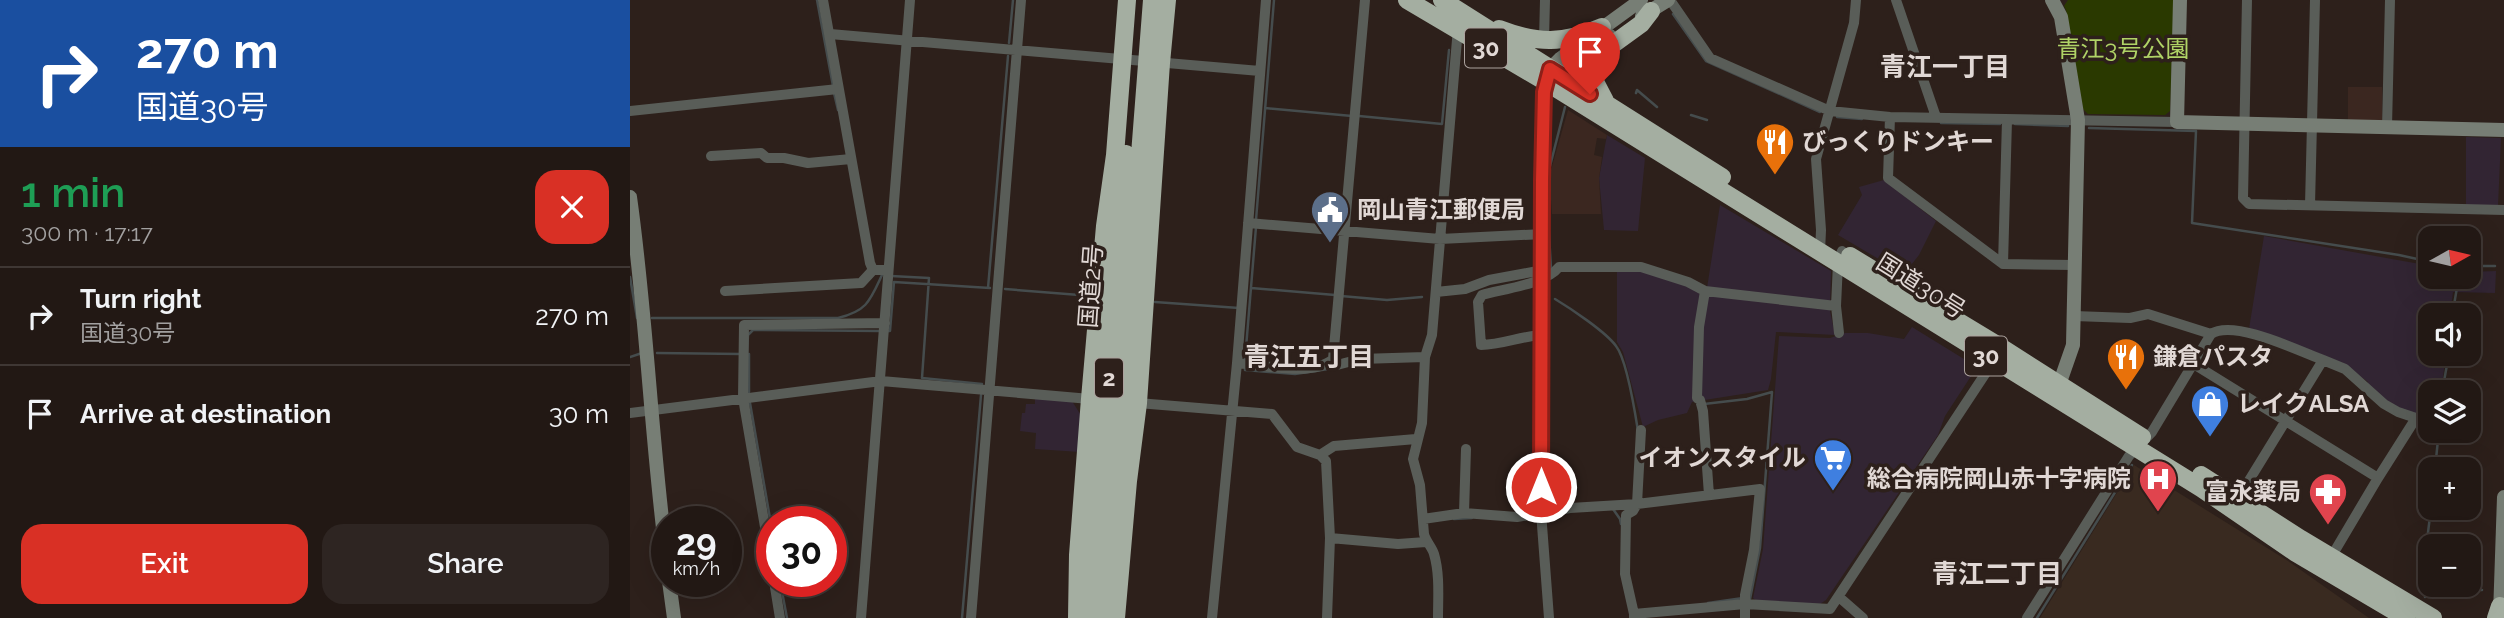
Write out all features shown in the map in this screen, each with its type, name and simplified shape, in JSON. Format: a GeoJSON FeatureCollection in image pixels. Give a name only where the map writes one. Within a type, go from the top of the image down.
{"type":"FeatureCollection","features":[{"type":"Feature","properties":{"kind":"highway"},"geometry":{"type":"LineString","coordinates":[[1081,616],[1078,555],[1104,226],[1115,155],[1126,0]]}},
{"type":"Feature","properties":{"kind":"highway","name":"国道2号"},"geometry":{"type":"LineString","coordinates":[[1104,618],[1134,244],[1137,0]]}},
{"type":"Feature","properties":{"kind":"highway","name":"国道2号"},"geometry":{"type":"LineString","coordinates":[[1081,616],[1102,472],[1134,139],[1152,0]]}},
{"type":"Feature","properties":{"kind":"highway"},"geometry":{"type":"LineString","coordinates":[[1116,618],[1128,481],[1139,403],[1167,0]]}},
{"type":"Feature","properties":{"kind":"highway","name":"国道30号"},"geometry":{"type":"LineString","coordinates":[[1407,0],[1458,32],[1607,104],[1821,246]]}},
{"type":"Feature","properties":{"kind":"highway","name":"国道30号"},"geometry":{"type":"LineString","coordinates":[[1442,0],[1464,9],[1490,32],[1551,75],[2234,504],[2328,562],[2433,618]]}},
{"type":"Feature","properties":{"kind":"highway"},"geometry":{"type":"LineString","coordinates":[[1607,104],[1592,75],[1596,60],[1641,24],[1646,5]]}},
{"type":"Feature","properties":{"kind":"highway"},"geometry":{"type":"LineString","coordinates":[[1464,9],[1513,34],[1544,40],[1570,39],[1602,27]]}},
{"type":"Feature","properties":{"kind":"highway"},"geometry":{"type":"LineString","coordinates":[[1128,481],[1127,439],[1136,316],[1134,244]]}},
{"type":"Feature","properties":{"kind":"highway","name":"国道30号"},"geometry":{"type":"LineString","coordinates":[[1998,355],[2059,385],[2141,444]]}},
{"type":"Feature","properties":{"kind":"highway","name":"国道30号"},"geometry":{"type":"LineString","coordinates":[[2328,562],[2406,618]]}},
{"type":"Feature","properties":{"kind":"street"},"geometry":{"type":"LineString","coordinates":[[724,291],[861,283],[871,272],[835,89],[830,34],[823,0]]}},
{"type":"Feature","properties":{"kind":"street"},"geometry":{"type":"LineString","coordinates":[[861,618],[910,0]]}},
{"type":"Feature","properties":{"kind":"street"},"geometry":{"type":"LineString","coordinates":[[971,618],[1021,0]]}},
{"type":"Feature","properties":{"kind":"street"},"geometry":{"type":"LineString","coordinates":[[1212,618],[1232,412],[1242,363],[1241,309],[1253,224],[1266,0]]}},
{"type":"Feature","properties":{"kind":"street"},"geometry":{"type":"LineString","coordinates":[[1242,363],[1300,369],[1326,366],[1333,359],[1364,0]]}},
{"type":"Feature","properties":{"kind":"street"},"geometry":{"type":"LineString","coordinates":[[1544,40],[1545,0]]}},
{"type":"Feature","properties":{"kind":"street"},"geometry":{"type":"LineString","coordinates":[[1549,618],[1541,512],[1542,180],[1551,75],[1602,27],[1646,5],[1669,0],[1710,58],[1830,111],[1890,117],[2504,130]]}},
{"type":"Feature","properties":{"kind":"street"},"geometry":{"type":"LineString","coordinates":[[1821,246],[1816,159],[1854,23],[1856,0]]}},
{"type":"Feature","properties":{"kind":"street"},"geometry":{"type":"LineString","coordinates":[[1896,0],[1936,117]]}},
{"type":"Feature","properties":{"kind":"street"},"geometry":{"type":"LineString","coordinates":[[2177,122],[2180,0]]}},
{"type":"Feature","properties":{"kind":"street"},"geometry":{"type":"LineString","coordinates":[[2247,0],[2242,198],[2249,204],[2504,210]]}},
{"type":"Feature","properties":{"kind":"street"},"geometry":{"type":"LineString","coordinates":[[2310,205],[2315,0]]}},
{"type":"Feature","properties":{"kind":"street"},"geometry":{"type":"LineString","coordinates":[[2387,127],[2390,0]]}},
{"type":"Feature","properties":{"kind":"street"},"geometry":{"type":"LineString","coordinates":[[2057,2],[2078,120],[2073,345],[2059,385]]}},
{"type":"Feature","properties":{"kind":"street"},"geometry":{"type":"LineString","coordinates":[[1551,75],[1570,64],[1646,5]]}},
{"type":"Feature","properties":{"kind":"street"},"geometry":{"type":"LineString","coordinates":[[1423,542],[1420,485],[1413,459],[1422,422],[1425,357],[1432,335],[1458,32],[1464,9]]}},
{"type":"Feature","properties":{"kind":"street"},"geometry":{"type":"LineString","coordinates":[[830,34],[1260,71]]}},
{"type":"Feature","properties":{"kind":"street"},"geometry":{"type":"LineString","coordinates":[[630,111],[835,89]]}},
{"type":"Feature","properties":{"kind":"street"},"geometry":{"type":"LineString","coordinates":[[1890,117],[1888,178],[2003,264],[2075,265]]}},
{"type":"Feature","properties":{"kind":"street"},"geometry":{"type":"LineString","coordinates":[[2003,264],[2007,120]]}},
{"type":"Feature","properties":{"kind":"street"},"geometry":{"type":"LineString","coordinates":[[711,156],[761,153],[767,158],[808,163],[848,160]]}},
{"type":"Feature","properties":{"kind":"street"},"geometry":{"type":"LineString","coordinates":[[630,197],[637,322],[653,410],[660,506]]}},
{"type":"Feature","properties":{"kind":"street"},"geometry":{"type":"LineString","coordinates":[[1253,224],[1440,239],[1543,234]]}},
{"type":"Feature","properties":{"kind":"street"},"geometry":{"type":"LineString","coordinates":[[1839,333],[1836,306],[1840,257]]}},
{"type":"Feature","properties":{"kind":"street"},"geometry":{"type":"LineString","coordinates":[[1436,292],[1465,289],[1489,280],[1553,275],[1559,267],[1641,267],[1705,290],[1836,306]]}},
{"type":"Feature","properties":{"kind":"street"},"geometry":{"type":"LineString","coordinates":[[871,272],[888,274]]}},
{"type":"Feature","properties":{"kind":"street"},"geometry":{"type":"LineString","coordinates":[[1542,335],[1527,335],[1497,345],[1481,345],[1478,302],[1482,295],[1543,275]]}},
{"type":"Feature","properties":{"kind":"street"},"geometry":{"type":"LineString","coordinates":[[1705,290],[1699,327],[1697,398],[1703,411],[1709,495]]}},
{"type":"Feature","properties":{"kind":"street"},"geometry":{"type":"LineString","coordinates":[[2074,316],[2130,318],[2148,314],[2211,334]]}},
{"type":"Feature","properties":{"kind":"street"},"geometry":{"type":"LineString","coordinates":[[761,506],[743,398],[744,325],[885,328]]}},
{"type":"Feature","properties":{"kind":"street"},"geometry":{"type":"LineString","coordinates":[[2027,618],[2129,456],[2152,432],[2211,334],[2224,329],[2263,337],[2345,369],[2385,404],[2416,418],[2328,562]]}},
{"type":"Feature","properties":{"kind":"street"},"geometry":{"type":"LineString","coordinates":[[1641,430],[1633,511],[1626,515],[1625,574],[1634,613],[1747,602],[1830,609],[1998,355]]}},
{"type":"Feature","properties":{"kind":"street"},"geometry":{"type":"LineString","coordinates":[[1331,361],[1336,365],[1360,359],[1425,357]]}},
{"type":"Feature","properties":{"kind":"street"},"geometry":{"type":"LineString","coordinates":[[2234,504],[2323,360]]}},
{"type":"Feature","properties":{"kind":"street"},"geometry":{"type":"LineString","coordinates":[[2192,363],[2378,478]]}},
{"type":"Feature","properties":{"kind":"street"},"geometry":{"type":"LineString","coordinates":[[630,413],[881,381],[1090,399]]}},
{"type":"Feature","properties":{"kind":"street"},"geometry":{"type":"LineString","coordinates":[[1139,403],[1272,414],[1297,447],[1320,455],[1326,461],[1330,538],[1327,618]]}},
{"type":"Feature","properties":{"kind":"street"},"geometry":{"type":"LineString","coordinates":[[1320,455],[1334,446],[1416,439]]}},
{"type":"Feature","properties":{"kind":"street"},"geometry":{"type":"LineString","coordinates":[[1464,513],[1466,449]]}},
{"type":"Feature","properties":{"kind":"street"},"geometry":{"type":"LineString","coordinates":[[1423,519],[1464,513],[1517,517],[1541,512],[1760,489],[1745,618]]}},
{"type":"Feature","properties":{"kind":"street"},"geometry":{"type":"LineString","coordinates":[[2499,614],[2504,497]]}},
{"type":"Feature","properties":{"kind":"street"},"geometry":{"type":"LineString","coordinates":[[1330,538],[1398,544],[1423,542],[1434,551],[1438,618]]}},
{"type":"Feature","properties":{"kind":"street"},"geometry":{"type":"LineString","coordinates":[[671,597],[674,618]]}},
{"type":"Feature","properties":{"kind":"street"},"geometry":{"type":"LineString","coordinates":[[777,597],[780,618]]}},
{"type":"Feature","properties":{"kind":"street"},"geometry":{"type":"LineString","coordinates":[[1839,597],[1863,618]]}},
{"type":"Feature","properties":{"kind":"shaded area"},"geometry":{"type":"Polygon","coordinates":[[[2348,87],[2382,87],[2382,120],[2348,120],[2348,87]]]}},
{"type":"Feature","properties":{"kind":"shaded area"},"geometry":{"type":"Polygon","coordinates":[[[1568,110],[1607,135],[1606,139],[1597,138],[1594,155],[1602,157],[1599,178],[1601,214],[1552,214],[1551,170],[1568,110]]]}},
{"type":"Feature","properties":{"kind":"shaded area"},"geometry":{"type":"Polygon","coordinates":[[[1607,135],[1645,158],[1638,231],[1604,230],[1599,178],[1607,135]]]}},
{"type":"Feature","properties":{"kind":"shaded area"},"geometry":{"type":"Polygon","coordinates":[[[2466,137],[2501,138],[2498,206],[2466,205],[2466,137]]]}},
{"type":"Feature","properties":{"kind":"shaded area"},"geometry":{"type":"Polygon","coordinates":[[[1884,180],[1936,221],[1919,255],[1904,274],[1838,235],[1862,195],[1859,187],[1884,180]]]}},
{"type":"Feature","properties":{"kind":"shaded area"},"geometry":{"type":"Polygon","coordinates":[[[1720,205],[1831,271],[1830,311],[1835,335],[1776,332],[1768,390],[1692,402],[1687,413],[1658,420],[1643,427],[1623,352],[1617,342],[1617,272],[1646,272],[1707,288],[1720,205]]]}},
{"type":"Feature","properties":{"kind":"shaded area"},"geometry":{"type":"Polygon","coordinates":[[[2264,236],[2418,264],[2418,289],[2482,289],[2482,272],[2496,271],[2495,293],[2453,292],[2452,303],[2418,303],[2418,366],[2444,366],[2443,380],[2418,380],[2418,416],[2401,411],[2367,386],[2368,382],[2343,363],[2249,329],[2264,236]]]}},
{"type":"Feature","properties":{"kind":"shaded area","name":"イオンスタイル"},"geometry":{"type":"Polygon","coordinates":[[[1912,327],[1977,367],[1945,416],[1938,435],[1826,600],[1820,604],[1757,601],[1753,598],[1763,549],[1779,336],[1830,338],[1845,333],[1868,333],[1904,339],[1912,327]]]}},
{"type":"Feature","properties":{"kind":"shaded area"},"geometry":{"type":"Polygon","coordinates":[[[1035,398],[1072,401],[1082,417],[1080,452],[1035,449],[1036,433],[1020,431],[1026,404],[1035,404],[1035,398]]]}},
{"type":"Feature","properties":{"kind":"shaded area","name":"総合病院岡山赤十字病院"},"geometry":{"type":"Polygon","coordinates":[[[2134,465],[2288,561],[2369,618],[2040,618],[2134,465]]]}},
{"type":"Feature","properties":{"kind":"green space","name":"青江3号公園"},"geometry":{"type":"Polygon","coordinates":[[[2068,0],[2174,0],[2170,111],[2165,115],[2088,114],[2083,109],[2064,6],[2068,0]]]}},
{"type":"Feature","properties":{"kind":"waterway"},"geometry":{"type":"LineString","coordinates":[[817,0],[833,86]]}},
{"type":"Feature","properties":{"kind":"waterway"},"geometry":{"type":"LineString","coordinates":[[1009,43],[1013,0]]}},
{"type":"Feature","properties":{"kind":"waterway"},"geometry":{"type":"LineString","coordinates":[[1256,220],[1274,0]]}},
{"type":"Feature","properties":{"kind":"waterway"},"geometry":{"type":"LineString","coordinates":[[1673,14],[1706,61],[1820,112]]}},
{"type":"Feature","properties":{"kind":"waterway"},"geometry":{"type":"LineString","coordinates":[[1359,116],[1442,124],[1449,50]]}},
{"type":"Feature","properties":{"kind":"waterway"},"geometry":{"type":"LineString","coordinates":[[988,288],[1008,56]]}},
{"type":"Feature","properties":{"kind":"waterway"},"geometry":{"type":"LineString","coordinates":[[1636,93],[1637,90],[1657,107]]}},
{"type":"Feature","properties":{"kind":"waterway"},"geometry":{"type":"LineString","coordinates":[[834,93],[838,110]]}},
{"type":"Feature","properties":{"kind":"waterway"},"geometry":{"type":"LineString","coordinates":[[1547,178],[1565,107]]}},
{"type":"Feature","properties":{"kind":"waterway"},"geometry":{"type":"LineString","coordinates":[[1265,108],[1352,116]]}},
{"type":"Feature","properties":{"kind":"waterway"},"geometry":{"type":"LineString","coordinates":[[1691,115],[1707,120]]}},
{"type":"Feature","properties":{"kind":"waterway"},"geometry":{"type":"LineString","coordinates":[[1837,117],[1862,119]]}},
{"type":"Feature","properties":{"kind":"waterway"},"geometry":{"type":"LineString","coordinates":[[1941,123],[2000,124]]}},
{"type":"Feature","properties":{"kind":"waterway"},"geometry":{"type":"LineString","coordinates":[[2015,124],[2068,126]]}},
{"type":"Feature","properties":{"kind":"waterway"},"geometry":{"type":"LineString","coordinates":[[2089,128],[2196,131],[2192,223],[2418,259]]}},
{"type":"Feature","properties":{"kind":"waterway"},"geometry":{"type":"LineString","coordinates":[[1547,199],[1551,269]]}},
{"type":"Feature","properties":{"kind":"waterway"},"geometry":{"type":"LineString","coordinates":[[1245,360],[1256,227]]}},
{"type":"Feature","properties":{"kind":"waterway"},"geometry":{"type":"LineString","coordinates":[[2482,266],[2495,266]]}},
{"type":"Feature","properties":{"kind":"waterway"},"geometry":{"type":"LineString","coordinates":[[652,318],[838,318],[862,308],[882,275]]}},
{"type":"Feature","properties":{"kind":"waterway"},"geometry":{"type":"LineString","coordinates":[[891,276],[929,278],[922,378],[982,384],[981,386]]}},
{"type":"Feature","properties":{"kind":"waterway"},"geometry":{"type":"LineString","coordinates":[[630,277],[637,318]]}},
{"type":"Feature","properties":{"kind":"waterway"},"geometry":{"type":"LineString","coordinates":[[887,331],[890,331],[894,282],[990,288]]}},
{"type":"Feature","properties":{"kind":"waterway"},"geometry":{"type":"LineString","coordinates":[[1251,288],[1335,295]]}},
{"type":"Feature","properties":{"kind":"waterway"},"geometry":{"type":"LineString","coordinates":[[1005,289],[1092,296]]}},
{"type":"Feature","properties":{"kind":"waterway"},"geometry":{"type":"LineString","coordinates":[[2454,303],[2457,289]]}},
{"type":"Feature","properties":{"kind":"waterway"},"geometry":{"type":"LineString","coordinates":[[1341,296],[1387,300],[1422,297]]}},
{"type":"Feature","properties":{"kind":"waterway"},"geometry":{"type":"LineString","coordinates":[[1555,299],[1596,327],[1616,346],[1627,374],[1638,431]]}},
{"type":"Feature","properties":{"kind":"waterway"},"geometry":{"type":"LineString","coordinates":[[1155,302],[1239,308]]}},
{"type":"Feature","properties":{"kind":"waterway"},"geometry":{"type":"LineString","coordinates":[[747,354],[748,335],[753,330],[881,331]]}},
{"type":"Feature","properties":{"kind":"waterway"},"geometry":{"type":"LineString","coordinates":[[630,357],[642,353]]}},
{"type":"Feature","properties":{"kind":"waterway"},"geometry":{"type":"LineString","coordinates":[[657,353],[741,354]]}},
{"type":"Feature","properties":{"kind":"waterway"},"geometry":{"type":"LineString","coordinates":[[749,354],[749,392]]}},
{"type":"Feature","properties":{"kind":"waterway"},"geometry":{"type":"LineString","coordinates":[[1245,366],[1245,370],[1295,374],[1335,368]]}},
{"type":"Feature","properties":{"kind":"waterway"},"geometry":{"type":"LineString","coordinates":[[2444,380],[2447,366]]}},
{"type":"Feature","properties":{"kind":"waterway"},"geometry":{"type":"LineString","coordinates":[[1704,404],[1747,399],[1772,392],[1760,548],[1750,599]]}},
{"type":"Feature","properties":{"kind":"waterway"},"geometry":{"type":"LineString","coordinates":[[962,618],[981,395]]}},
{"type":"Feature","properties":{"kind":"waterway"},"geometry":{"type":"LineString","coordinates":[[750,403],[768,506]]}},
{"type":"Feature","properties":{"kind":"waterway"},"geometry":{"type":"LineString","coordinates":[[2436,457],[2438,443]]}},
{"type":"Feature","properties":{"kind":"waterway"},"geometry":{"type":"LineString","coordinates":[[2037,618],[2132,465]]}},
{"type":"Feature","properties":{"kind":"waterway"},"geometry":{"type":"LineString","coordinates":[[1613,509],[1621,524]]}},
{"type":"Feature","properties":{"kind":"waterway"},"geometry":{"type":"LineString","coordinates":[[1454,519],[1472,518]]}},
{"type":"Feature","properties":{"kind":"waterway"},"geometry":{"type":"LineString","coordinates":[[2428,534],[2430,520]]}},
{"type":"Feature","properties":{"kind":"waterway"},"geometry":{"type":"LineString","coordinates":[[783,597],[787,618]]}},
{"type":"Feature","properties":{"kind":"waterway"},"geometry":{"type":"LineString","coordinates":[[1708,603],[1743,598]]}},
{"type":"Feature","properties":{"kind":"place","name":"びっくりドンキー"},"geometry":{"type":"Point","coordinates":[1775,176]}},
{"type":"Feature","properties":{"kind":"place","name":"岡山青江郵便局"},"geometry":{"type":"Point","coordinates":[1330,244]}},
{"type":"Feature","properties":{"kind":"place","name":"鎌倉パスタ"},"geometry":{"type":"Point","coordinates":[2126,391]}},
{"type":"Feature","properties":{"kind":"place","name":"レイクALSA"},"geometry":{"type":"Point","coordinates":[2210,438]}},
{"type":"Feature","properties":{"kind":"place","name":"イオンスタイル"},"geometry":{"type":"Point","coordinates":[1833,492]}},
{"type":"Feature","properties":{"kind":"place","name":"総合病院岡山赤十字病院"},"geometry":{"type":"Point","coordinates":[2158,513]}},
{"type":"Feature","properties":{"kind":"place","name":"富永薬局"},"geometry":{"type":"Point","coordinates":[2328,526]}},
{"type":"Feature","properties":{"kind":"district","name":"青江一丁目"},"geometry":{"type":"Point","coordinates":[1945,67]}},
{"type":"Feature","properties":{"kind":"district","name":"青江五丁目"},"geometry":{"type":"Point","coordinates":[1309,357]}},
{"type":"Feature","properties":{"kind":"district","name":"青江二丁目"},"geometry":{"type":"Point","coordinates":[1997,574]}},
{"type":"Feature","properties":{"kind":"route"},"geometry":{"type":"LineString","coordinates":[[1541,487],[1542,180],[1544,92],[1550,69],[1590,94]]}}]}
